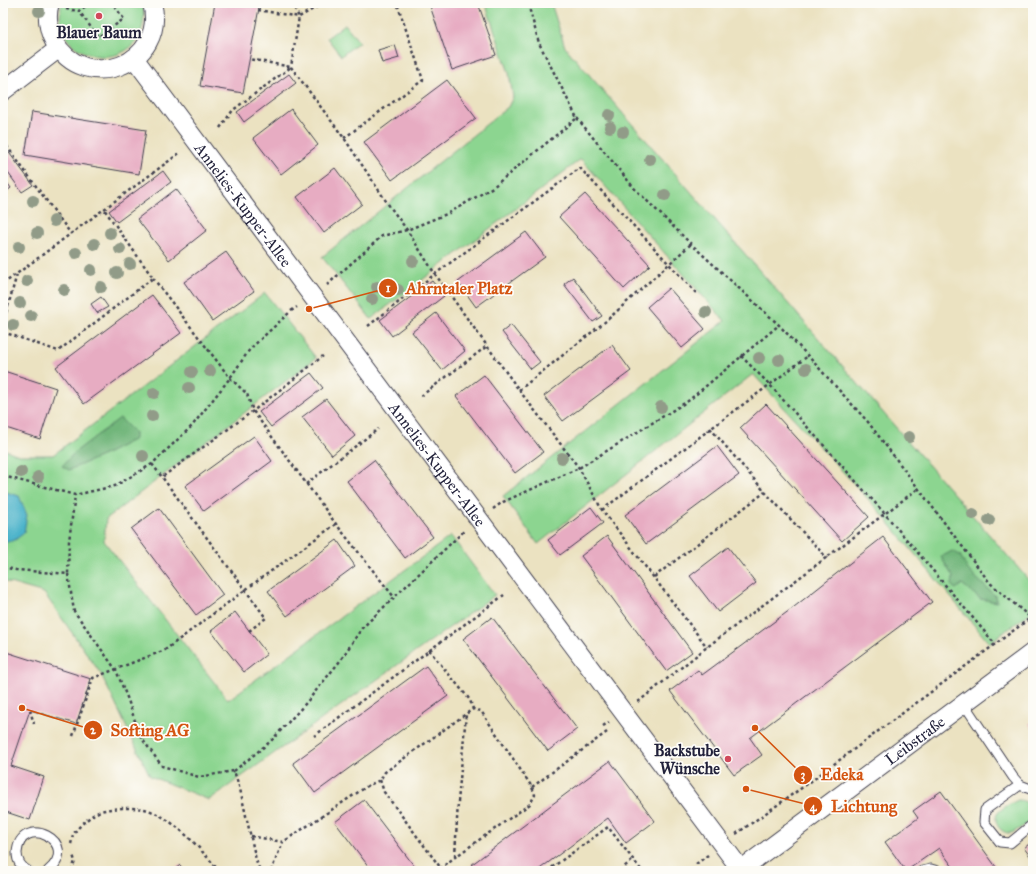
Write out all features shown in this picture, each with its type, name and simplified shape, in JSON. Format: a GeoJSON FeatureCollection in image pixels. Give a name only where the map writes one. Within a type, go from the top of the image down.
{"type":"FeatureCollection","features":[{"type":"Feature","properties":{"kind":"street"},"geometry":{"type":"LineString","coordinates":[[50,3],[48,21],[51,36],[58,49],[68,59],[80,66],[94,70],[108,70],[122,66],[144,49],[151,36],[154,23],[154,10],[152,3]]}},
{"type":"Feature","properties":{"kind":"street"},"geometry":{"type":"LineString","coordinates":[[3,91],[58,49]]}},
{"type":"Feature","properties":{"kind":"street","name":"Annelies-Kupper-Allee"},"geometry":{"type":"LineString","coordinates":[[134,58],[741,870]]}},
{"type":"Feature","properties":{"kind":"street","name":"Leibstraße"},"geometry":{"type":"LineString","coordinates":[[741,870],[1033,652]]}},
{"type":"Feature","properties":{"kind":"lane"},"geometry":{"type":"LineString","coordinates":[[964,704],[1013,777],[1020,785],[1033,790]]}},
{"type":"Feature","properties":{"kind":"lane"},"geometry":{"type":"LineString","coordinates":[[1020,785],[985,810],[984,822],[1000,842],[1010,843],[1033,824]]}},
{"type":"Feature","properties":{"kind":"lane"},"geometry":{"type":"LineString","coordinates":[[28,871],[19,863],[17,856],[18,848],[21,841],[27,835],[43,833],[56,843],[58,850],[58,856],[55,864],[48,871]]}},
{"type":"Feature","properties":{"kind":"lane"},"geometry":{"type":"LineString","coordinates":[[922,871],[931,869],[938,871]]}},
{"type":"Feature","properties":{"kind":"path"},"geometry":{"type":"LineString","coordinates":[[90,3],[79,11],[98,37],[124,19],[112,3]]}},
{"type":"Feature","properties":{"kind":"path"},"geometry":{"type":"LineString","coordinates":[[220,128],[233,110],[291,67],[299,17],[292,3]]}},
{"type":"Feature","properties":{"kind":"path"},"geometry":{"type":"LineString","coordinates":[[258,10],[299,17],[324,3]]}},
{"type":"Feature","properties":{"kind":"path"},"geometry":{"type":"LineString","coordinates":[[344,138],[424,80],[397,3]]}},
{"type":"Feature","properties":{"kind":"path"},"geometry":{"type":"LineString","coordinates":[[526,3],[530,11],[539,43],[577,118],[634,188],[691,244],[779,325],[808,356],[868,422],[990,583],[1032,617],[810,782],[696,864]]}},
{"type":"Feature","properties":{"kind":"path"},"geometry":{"type":"LineString","coordinates":[[249,59],[291,67],[344,138],[435,274],[519,390],[579,468],[602,510],[707,647]]}},
{"type":"Feature","properties":{"kind":"path"},"geometry":{"type":"LineString","coordinates":[[3,476],[75,495],[115,486],[152,464],[192,426],[230,378],[250,349],[291,311],[313,297],[334,280],[382,236],[407,230],[449,214],[493,187],[577,118]]}},
{"type":"Feature","properties":{"kind":"path"},"geometry":{"type":"LineString","coordinates":[[3,141],[71,234]]}},
{"type":"Feature","properties":{"kind":"path"},"geometry":{"type":"LineString","coordinates":[[3,284],[171,160]]}},
{"type":"Feature","properties":{"kind":"path"},"geometry":{"type":"LineString","coordinates":[[368,326],[435,274],[580,168],[696,294]]}},
{"type":"Feature","properties":{"kind":"path"},"geometry":{"type":"LineString","coordinates":[[104,210],[153,278],[230,378],[247,394],[252,411],[336,524],[394,597]]}},
{"type":"Feature","properties":{"kind":"path"},"geometry":{"type":"LineString","coordinates":[[519,390],[606,321],[691,244]]}},
{"type":"Feature","properties":{"kind":"path"},"geometry":{"type":"LineString","coordinates":[[3,324],[17,274]]}},
{"type":"Feature","properties":{"kind":"path"},"geometry":{"type":"LineString","coordinates":[[3,332],[58,351],[153,278]]}},
{"type":"Feature","properties":{"kind":"path"},"geometry":{"type":"LineString","coordinates":[[421,396],[487,346]]}},
{"type":"Feature","properties":{"kind":"path"},"geometry":{"type":"LineString","coordinates":[[162,477],[252,411],[323,356]]}},
{"type":"Feature","properties":{"kind":"path"},"geometry":{"type":"LineString","coordinates":[[742,356],[770,384],[885,514],[995,644]]}},
{"type":"Feature","properties":{"kind":"path"},"geometry":{"type":"LineString","coordinates":[[602,510],[808,356]]}},
{"type":"Feature","properties":{"kind":"path"},"geometry":{"type":"LineString","coordinates":[[710,428],[765,492],[827,558]]}},
{"type":"Feature","properties":{"kind":"path"},"geometry":{"type":"LineString","coordinates":[[306,484],[378,429]]}},
{"type":"Feature","properties":{"kind":"path"},"geometry":{"type":"LineString","coordinates":[[152,464],[266,618],[249,631]]}},
{"type":"Feature","properties":{"kind":"path"},"geometry":{"type":"LineString","coordinates":[[603,726],[647,695],[707,647],[919,488]]}},
{"type":"Feature","properties":{"kind":"path"},"geometry":{"type":"LineString","coordinates":[[654,577],[765,492]]}},
{"type":"Feature","properties":{"kind":"path"},"geometry":{"type":"LineString","coordinates":[[75,495],[69,541],[68,574],[74,611],[116,670],[140,736],[162,766],[199,777],[234,770],[260,871]]}},
{"type":"Feature","properties":{"kind":"path"},"geometry":{"type":"LineString","coordinates":[[73,736],[93,678],[165,650],[336,524]]}},
{"type":"Feature","properties":{"kind":"path"},"geometry":{"type":"LineString","coordinates":[[3,567],[16,570],[68,574]]}},
{"type":"Feature","properties":{"kind":"path"},"geometry":{"type":"LineString","coordinates":[[314,736],[504,595]]}},
{"type":"Feature","properties":{"kind":"path"},"geometry":{"type":"LineString","coordinates":[[429,650],[470,700],[473,709]]}},
{"type":"Feature","properties":{"kind":"path"},"geometry":{"type":"LineString","coordinates":[[272,871],[283,842],[369,785],[380,780],[385,772],[473,709],[481,711],[532,787],[535,794],[530,804],[455,857],[442,870],[384,792],[380,780]]}},
{"type":"Feature","properties":{"kind":"path"},"geometry":{"type":"LineString","coordinates":[[30,710],[34,724]]}},
{"type":"Feature","properties":{"kind":"path"},"geometry":{"type":"LineString","coordinates":[[455,857],[466,713]]}},
{"type":"Feature","properties":{"kind":"path"},"geometry":{"type":"LineString","coordinates":[[532,787],[607,732]]}},
{"type":"Feature","properties":{"kind":"path"},"geometry":{"type":"LineString","coordinates":[[72,871],[75,861],[70,849],[73,834],[90,817],[100,811],[129,808],[144,809],[173,824],[189,837],[219,871]]}},
{"type":"Feature","properties":{"kind":"path"},"geometry":{"type":"LineString","coordinates":[[547,871],[608,827],[642,871]]}},
{"type":"Feature","properties":{"kind":"path"},"geometry":{"type":"LineString","coordinates":[[251,836],[283,842]]}},
{"type":"Feature","properties":{"kind":"path"},"geometry":{"type":"LineString","coordinates":[[627,871],[624,867],[633,860]]}},
{"type":"Feature","properties":{"kind":"green space"},"geometry":{"type":"Polygon","coordinates":[[[62,3],[143,3],[142,28],[133,45],[118,54],[100,56],[83,52],[69,41],[61,25],[62,3]]]}},
{"type":"Feature","properties":{"kind":"green space"},"geometry":{"type":"Polygon","coordinates":[[[485,3],[551,3],[565,47],[1033,585],[1033,611],[989,643],[879,511],[753,374],[538,544],[503,496],[725,321],[581,159],[371,319],[322,257],[508,107],[513,97],[509,73],[485,3]]]}},
{"type":"Feature","properties":{"kind":"green space"},"geometry":{"type":"Polygon","coordinates":[[[345,24],[359,42],[341,56],[327,38],[345,24]]]}},
{"type":"Feature","properties":{"kind":"green space"},"geometry":{"type":"Polygon","coordinates":[[[265,293],[316,358],[106,519],[104,541],[228,700],[451,536],[495,595],[209,800],[150,776],[101,674],[44,593],[3,581],[3,449],[19,455],[53,455],[265,293]]]}},
{"type":"Feature","properties":{"kind":"green space"},"geometry":{"type":"Polygon","coordinates":[[[120,418],[135,433],[135,439],[104,455],[69,470],[62,466],[75,452],[120,418]]]}},
{"type":"Feature","properties":{"kind":"green space"},"geometry":{"type":"Polygon","coordinates":[[[952,551],[960,555],[968,570],[996,597],[997,602],[980,599],[962,584],[956,589],[952,586],[953,577],[941,557],[952,551]]]}},
{"type":"Feature","properties":{"kind":"green space"},"geometry":{"type":"Polygon","coordinates":[[[1018,800],[1025,801],[1030,805],[1033,811],[1032,818],[1014,832],[1004,832],[997,824],[997,814],[1018,800]]]}},
{"type":"Feature","properties":{"kind":"water"},"geometry":{"type":"Polygon","coordinates":[[[3,491],[19,496],[27,515],[24,533],[15,540],[3,543],[3,491]]]}},
{"type":"Feature","properties":{"kind":"building"},"geometry":{"type":"Polygon","coordinates":[[[215,3],[260,3],[243,93],[200,86],[215,3]]]}},
{"type":"Feature","properties":{"kind":"building"},"geometry":{"type":"Polygon","coordinates":[[[296,3],[312,3],[300,9],[296,3]]]}},
{"type":"Feature","properties":{"kind":"building"},"geometry":{"type":"Polygon","coordinates":[[[429,3],[478,3],[496,55],[452,70],[429,3]]]}},
{"type":"Feature","properties":{"kind":"building"},"geometry":{"type":"Polygon","coordinates":[[[395,45],[399,58],[382,63],[378,50],[395,45]]]}},
{"type":"Feature","properties":{"kind":"building"},"geometry":{"type":"Polygon","coordinates":[[[289,74],[296,83],[244,122],[237,112],[289,74]]]}},
{"type":"Feature","properties":{"kind":"building"},"geometry":{"type":"Polygon","coordinates":[[[447,80],[476,118],[392,180],[364,142],[447,80]]]}},
{"type":"Feature","properties":{"kind":"building"},"geometry":{"type":"Polygon","coordinates":[[[291,109],[318,145],[281,174],[253,138],[291,109]]]}},
{"type":"Feature","properties":{"kind":"building"},"geometry":{"type":"Polygon","coordinates":[[[32,112],[146,130],[139,174],[25,155],[32,112]]]}},
{"type":"Feature","properties":{"kind":"building"},"geometry":{"type":"Polygon","coordinates":[[[4,146],[33,185],[22,192],[3,166],[4,146]]]}},
{"type":"Feature","properties":{"kind":"building"},"geometry":{"type":"Polygon","coordinates":[[[335,168],[362,204],[324,233],[297,197],[335,168]]]}},
{"type":"Feature","properties":{"kind":"building"},"geometry":{"type":"Polygon","coordinates":[[[163,171],[171,182],[117,222],[109,211],[163,171]]]}},
{"type":"Feature","properties":{"kind":"building"},"geometry":{"type":"Polygon","coordinates":[[[3,177],[11,188],[3,194],[3,177]]]}},
{"type":"Feature","properties":{"kind":"building"},"geometry":{"type":"Polygon","coordinates":[[[176,189],[207,230],[169,260],[137,219],[176,189]]]}},
{"type":"Feature","properties":{"kind":"building"},"geometry":{"type":"Polygon","coordinates":[[[585,194],[650,265],[624,289],[559,217],[585,194]]]}},
{"type":"Feature","properties":{"kind":"building"},"geometry":{"type":"Polygon","coordinates":[[[526,232],[545,257],[476,307],[458,282],[526,232]]]}},
{"type":"Feature","properties":{"kind":"building"},"geometry":{"type":"Polygon","coordinates":[[[226,252],[254,291],[212,321],[184,282],[226,252]]]}},
{"type":"Feature","properties":{"kind":"building"},"geometry":{"type":"Polygon","coordinates":[[[573,277],[602,316],[593,322],[564,284],[573,277]]]}},
{"type":"Feature","properties":{"kind":"building"},"geometry":{"type":"Polygon","coordinates":[[[432,281],[444,296],[392,336],[380,320],[432,281]]]}},
{"type":"Feature","properties":{"kind":"building"},"geometry":{"type":"Polygon","coordinates":[[[669,288],[705,329],[682,348],[647,307],[669,288]]]}},
{"type":"Feature","properties":{"kind":"building"},"geometry":{"type":"Polygon","coordinates":[[[152,295],[181,333],[84,404],[56,367],[152,295]]]}},
{"type":"Feature","properties":{"kind":"building"},"geometry":{"type":"Polygon","coordinates":[[[101,297],[108,307],[97,313],[91,304],[101,297]]]}},
{"type":"Feature","properties":{"kind":"building"},"geometry":{"type":"Polygon","coordinates":[[[436,313],[465,351],[442,370],[412,332],[436,313]]]}},
{"type":"Feature","properties":{"kind":"building"},"geometry":{"type":"Polygon","coordinates":[[[511,325],[540,362],[531,369],[502,332],[511,325]]]}},
{"type":"Feature","properties":{"kind":"building"},"geometry":{"type":"Polygon","coordinates":[[[612,345],[631,371],[563,421],[544,396],[612,345]]]}},
{"type":"Feature","properties":{"kind":"building"},"geometry":{"type":"Polygon","coordinates":[[[4,371],[56,388],[40,439],[3,427],[4,371]]]}},
{"type":"Feature","properties":{"kind":"building"},"geometry":{"type":"Polygon","coordinates":[[[311,373],[323,388],[271,427],[259,412],[311,373]]]}},
{"type":"Feature","properties":{"kind":"building"},"geometry":{"type":"Polygon","coordinates":[[[484,375],[543,452],[515,473],[456,396],[484,375]]]}},
{"type":"Feature","properties":{"kind":"building"},"geometry":{"type":"Polygon","coordinates":[[[326,399],[355,436],[332,455],[302,417],[326,399]]]}},
{"type":"Feature","properties":{"kind":"building"},"geometry":{"type":"Polygon","coordinates":[[[766,404],[869,517],[842,541],[740,428],[766,404]]]}},
{"type":"Feature","properties":{"kind":"building"},"geometry":{"type":"Polygon","coordinates":[[[254,436],[272,461],[204,511],[185,486],[254,436]]]}},
{"type":"Feature","properties":{"kind":"building"},"geometry":{"type":"Polygon","coordinates":[[[717,446],[739,475],[646,544],[625,515],[717,446]]]}},
{"type":"Feature","properties":{"kind":"building"},"geometry":{"type":"Polygon","coordinates":[[[374,460],[433,537],[405,558],[347,481],[374,460]]]}},
{"type":"Feature","properties":{"kind":"building"},"geometry":{"type":"Polygon","coordinates":[[[591,507],[603,523],[560,555],[548,540],[591,507]]]}},
{"type":"Feature","properties":{"kind":"building"},"geometry":{"type":"Polygon","coordinates":[[[159,508],[223,595],[196,615],[131,529],[159,508]]]}},
{"type":"Feature","properties":{"kind":"building"},"geometry":{"type":"Polygon","coordinates":[[[607,536],[692,652],[666,671],[581,556],[607,536]]]}},
{"type":"Feature","properties":{"kind":"building"},"geometry":{"type":"Polygon","coordinates":[[[883,537],[932,602],[750,738],[762,755],[734,775],[670,691],[698,670],[702,675],[794,607],[883,537]]]}},
{"type":"Feature","properties":{"kind":"building"},"geometry":{"type":"Polygon","coordinates":[[[337,540],[355,566],[287,616],[268,591],[337,540]]]}},
{"type":"Feature","properties":{"kind":"building"},"geometry":{"type":"Polygon","coordinates":[[[728,547],[756,583],[718,612],[690,576],[728,547]]]}},
{"type":"Feature","properties":{"kind":"building"},"geometry":{"type":"Polygon","coordinates":[[[235,612],[267,654],[244,672],[211,631],[235,612]]]}},
{"type":"Feature","properties":{"kind":"building"},"geometry":{"type":"Polygon","coordinates":[[[492,617],[577,729],[548,751],[463,639],[492,617]]]}},
{"type":"Feature","properties":{"kind":"building"},"geometry":{"type":"Polygon","coordinates":[[[3,651],[91,679],[76,724],[30,710],[11,766],[44,777],[30,820],[3,811],[3,651]]]}},
{"type":"Feature","properties":{"kind":"building"},"geometry":{"type":"Polygon","coordinates":[[[426,666],[448,696],[315,793],[293,763],[426,666]]]}},
{"type":"Feature","properties":{"kind":"building"},"geometry":{"type":"Polygon","coordinates":[[[1033,721],[1033,729],[1029,724],[1033,721]]]}},
{"type":"Feature","properties":{"kind":"building"},"geometry":{"type":"Polygon","coordinates":[[[610,761],[655,821],[626,843],[608,818],[537,871],[476,871],[471,865],[610,761]]]}},
{"type":"Feature","properties":{"kind":"building"},"geometry":{"type":"Polygon","coordinates":[[[941,791],[999,871],[956,871],[939,848],[906,871],[885,842],[918,818],[913,811],[941,791]]]}},
{"type":"Feature","properties":{"kind":"building"},"geometry":{"type":"Polygon","coordinates":[[[364,800],[418,871],[372,871],[335,822],[364,800]]]}},
{"type":"Feature","properties":{"kind":"building"},"geometry":{"type":"Polygon","coordinates":[[[1033,841],[1033,860],[1024,848],[1033,841]]]}},
{"type":"Feature","properties":{"kind":"building"},"geometry":{"type":"Polygon","coordinates":[[[180,865],[185,871],[173,871],[180,865]]]}},
{"type":"Feature","properties":{"kind":"building"},"geometry":{"type":"Polygon","coordinates":[[[1009,867],[1012,871],[1003,871],[1009,867]]]}},
{"type":"Feature","properties":{"kind":"place","name":"Blauer Baum"},"geometry":{"type":"Point","coordinates":[99,16]}},
{"type":"Feature","properties":{"kind":"place","name":"Ahrntaler Platz"},"geometry":{"type":"Point","coordinates":[309,309]}},
{"type":"Feature","properties":{"kind":"place","name":"Softing AG"},"geometry":{"type":"Point","coordinates":[22,708]}},
{"type":"Feature","properties":{"kind":"place","name":"Edeka"},"geometry":{"type":"Point","coordinates":[755,728]}},
{"type":"Feature","properties":{"kind":"place","name":"Backstube Wünsche"},"geometry":{"type":"Point","coordinates":[728,759]}},
{"type":"Feature","properties":{"kind":"place","name":"Lichtung"},"geometry":{"type":"Point","coordinates":[746,789]}}]}
